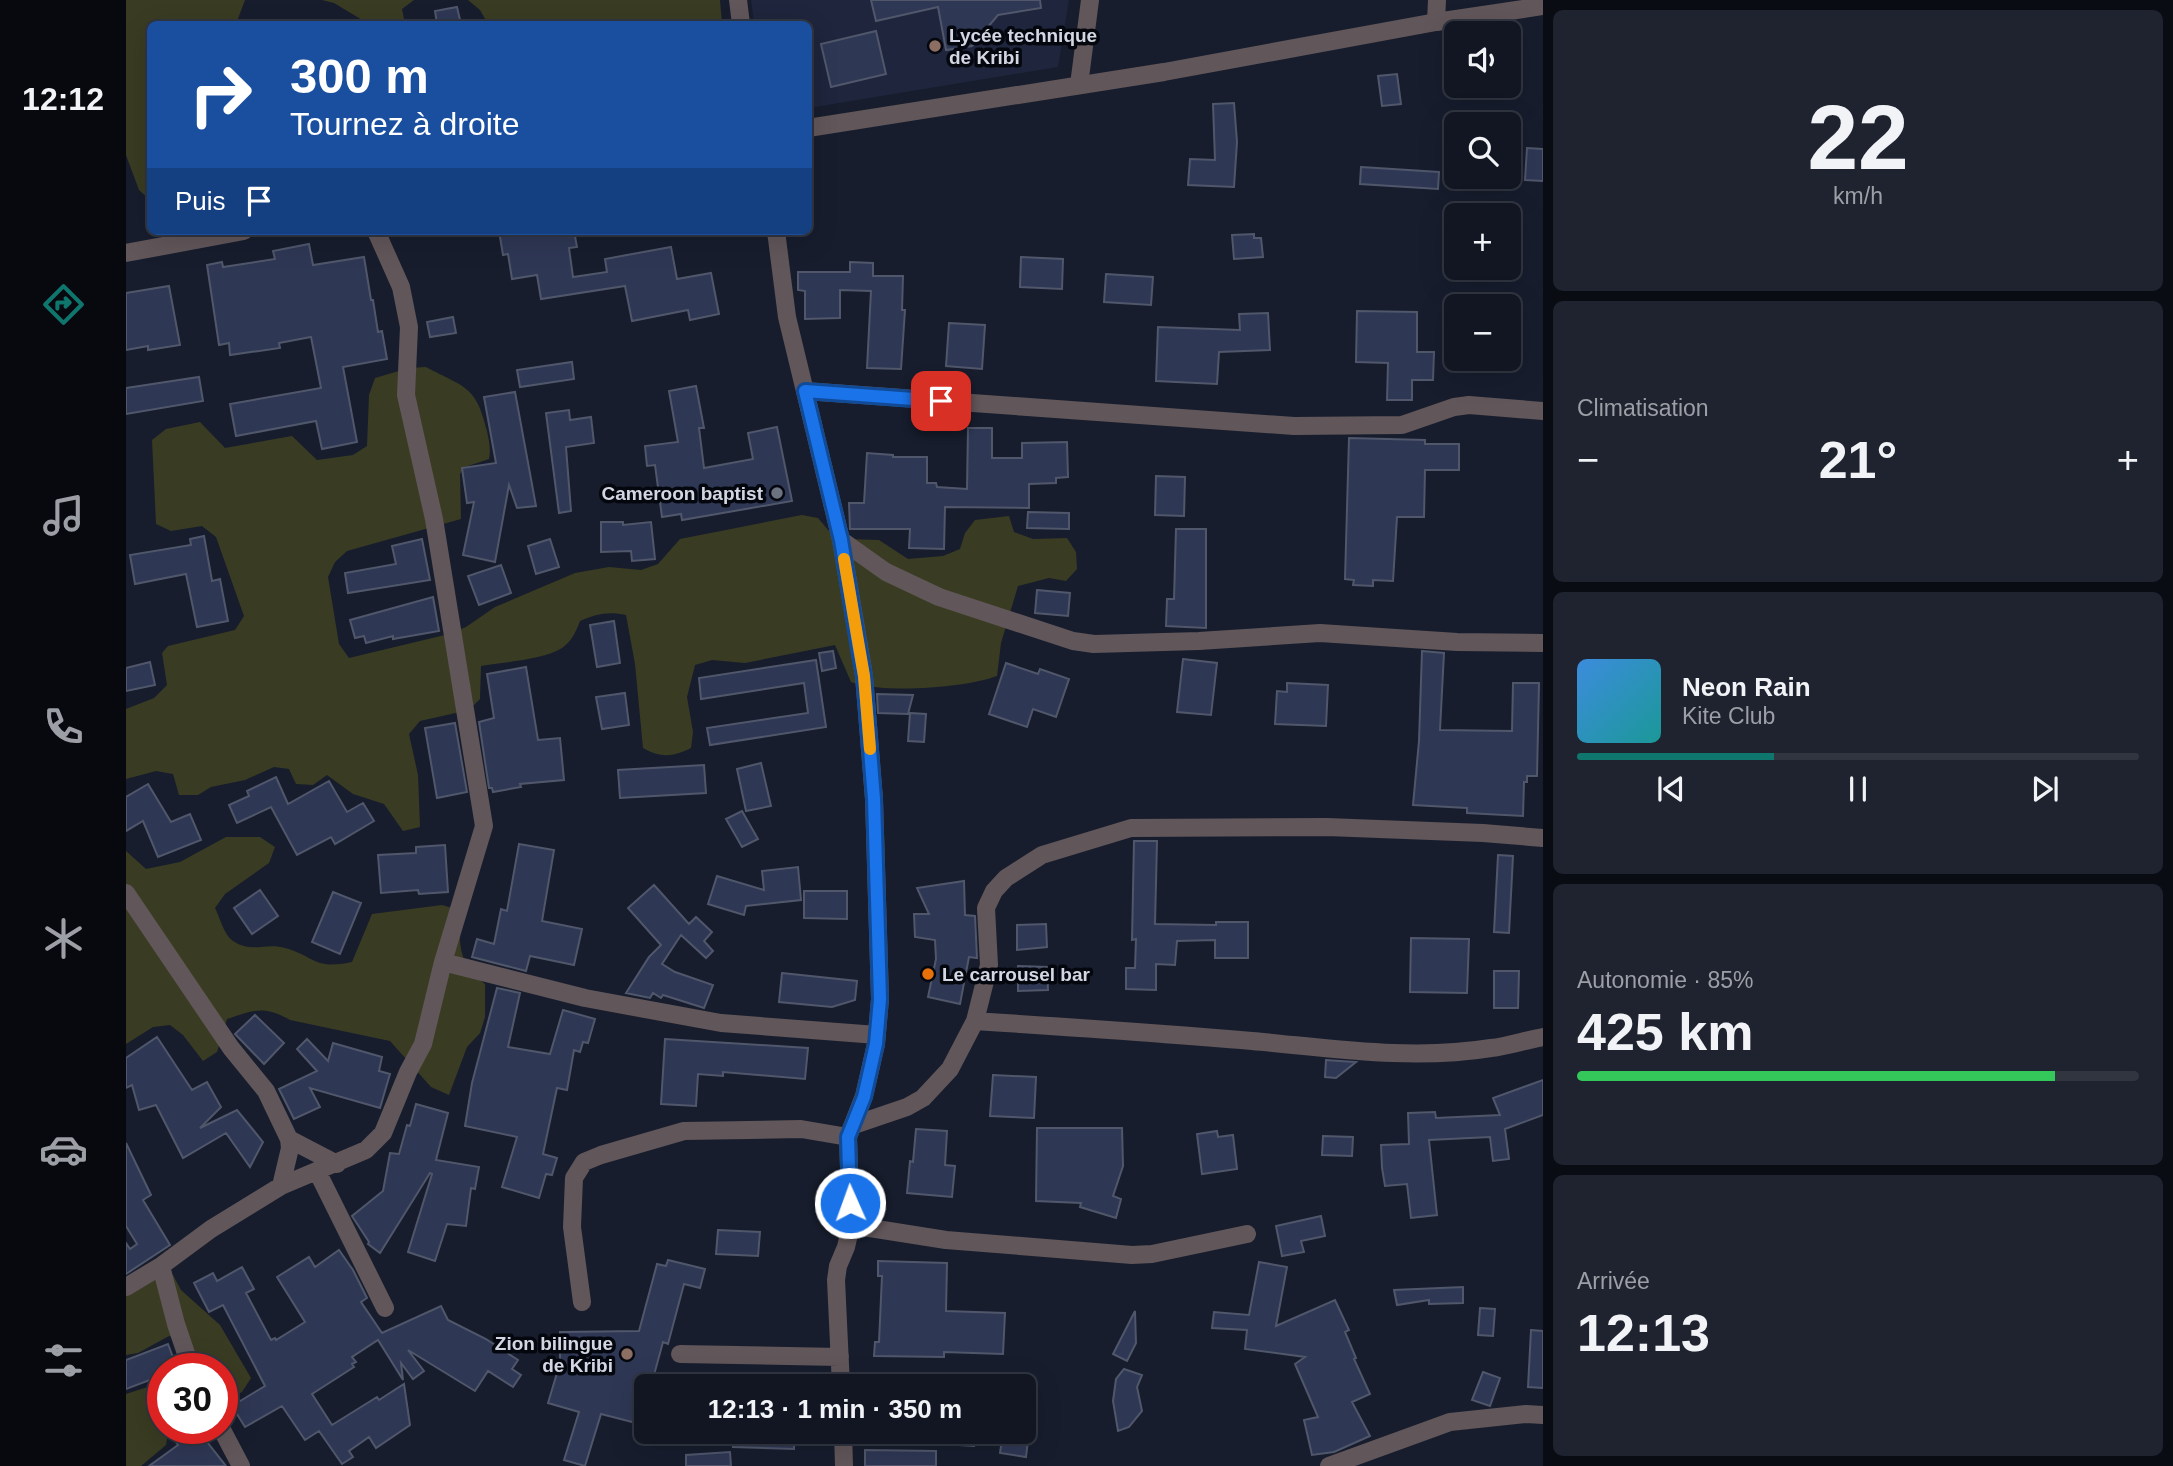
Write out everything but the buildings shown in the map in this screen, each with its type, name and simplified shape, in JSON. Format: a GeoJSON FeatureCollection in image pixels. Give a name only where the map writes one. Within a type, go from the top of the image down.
{"type":"FeatureCollection","features":[{"type":"Feature","properties":{"kind":"street"},"geometry":{"type":"LineString","coordinates":[[738,0],[741,21]]}},
{"type":"Feature","properties":{"kind":"street"},"geometry":{"type":"LineString","coordinates":[[1079,85],[1090,0]]}},
{"type":"Feature","properties":{"kind":"street"},"geometry":{"type":"LineString","coordinates":[[1436,22],[1437,0]]}},
{"type":"Feature","properties":{"kind":"street"},"geometry":{"type":"LineString","coordinates":[[812,127],[1543,6]]}},
{"type":"Feature","properties":{"kind":"street"},"geometry":{"type":"LineString","coordinates":[[126,253],[223,235]]}},
{"type":"Feature","properties":{"kind":"street"},"geometry":{"type":"LineString","coordinates":[[126,1287],[161,1266],[211,1229],[281,1186],[366,1150],[383,1133],[408,1072],[423,1044],[443,962],[484,825],[434,519],[407,396],[409,327],[401,288],[378,235]]}},
{"type":"Feature","properties":{"kind":"street"},"geometry":{"type":"LineString","coordinates":[[777,235],[787,317],[841,540],[864,676],[874,799],[880,999],[877,1035],[864,1097],[851,1131],[851,1225],[836,1279],[841,1374]]}},
{"type":"Feature","properties":{"kind":"street"},"geometry":{"type":"LineString","coordinates":[[805,391],[1294,426],[1402,425],[1454,407],[1469,405],[1543,411]]}},
{"type":"Feature","properties":{"kind":"street"},"geometry":{"type":"LineString","coordinates":[[841,540],[886,572],[939,597],[1083,643],[1199,641],[1320,633],[1457,642],[1543,643]]}},
{"type":"Feature","properties":{"kind":"street"},"geometry":{"type":"LineString","coordinates":[[582,1302],[572,1227],[574,1178],[584,1162],[684,1131],[851,1131],[923,1098],[950,1069],[975,1021],[989,965],[986,908],[994,891],[1006,878],[1042,855],[1131,828],[1327,827],[1543,838]]}},
{"type":"Feature","properties":{"kind":"street"},"geometry":{"type":"LineString","coordinates":[[126,893],[231,1048],[266,1091],[289,1139],[290,1148],[281,1186]]}},
{"type":"Feature","properties":{"kind":"street"},"geometry":{"type":"LineString","coordinates":[[443,962],[585,998],[721,1023],[877,1035]]}},
{"type":"Feature","properties":{"kind":"street"},"geometry":{"type":"LineString","coordinates":[[975,1021],[1149,1032],[1355,1053],[1420,1053],[1492,1048],[1543,1037]]}},
{"type":"Feature","properties":{"kind":"street"},"geometry":{"type":"LineString","coordinates":[[289,1139],[337,1164]]}},
{"type":"Feature","properties":{"kind":"street"},"geometry":{"type":"LineString","coordinates":[[317,1171],[385,1308]]}},
{"type":"Feature","properties":{"kind":"street"},"geometry":{"type":"LineString","coordinates":[[851,1225],[946,1240],[1132,1255],[1152,1254],[1247,1234]]}},
{"type":"Feature","properties":{"kind":"street"},"geometry":{"type":"LineString","coordinates":[[161,1266],[186,1353]]}},
{"type":"Feature","properties":{"kind":"street"},"geometry":{"type":"LineString","coordinates":[[680,1354],[840,1357]]}},
{"type":"Feature","properties":{"kind":"street"},"geometry":{"type":"LineString","coordinates":[[1329,1466],[1450,1422],[1527,1414],[1543,1415]]}},
{"type":"Feature","properties":{"kind":"street"},"geometry":{"type":"LineString","coordinates":[[229,1444],[241,1466]]}},
{"type":"Feature","properties":{"kind":"street"},"geometry":{"type":"LineString","coordinates":[[843,1444],[844,1466]]}},
{"type":"Feature","properties":{"kind":"shaded area","name":"Lycée technique de Kribi"},"geometry":{"type":"Polygon","coordinates":[[[751,0],[1069,0],[1058,67],[812,108],[812,21],[754,21],[751,0]]]}},
{"type":"Feature","properties":{"kind":"green space"},"geometry":{"type":"Polygon","coordinates":[[[126,0],[245,0],[237,21],[147,21],[147,197],[139,190],[126,155],[126,0]]]}},
{"type":"Feature","properties":{"kind":"green space"},"geometry":{"type":"Polygon","coordinates":[[[322,0],[414,0],[402,9],[404,21],[364,21],[334,3],[322,0]]]}},
{"type":"Feature","properties":{"kind":"green space"},"geometry":{"type":"Polygon","coordinates":[[[468,0],[720,0],[722,21],[486,21],[480,10],[468,0]]]}},
{"type":"Feature","properties":{"kind":"green space"},"geometry":{"type":"Polygon","coordinates":[[[426,367],[460,384],[473,396],[487,431],[489,459],[465,467],[460,474],[461,519],[347,551],[335,562],[328,577],[339,644],[349,658],[449,634],[466,627],[495,607],[575,573],[609,567],[641,570],[658,564],[680,539],[802,515],[818,518],[829,531],[845,539],[879,540],[908,559],[943,556],[960,549],[965,533],[975,520],[1009,516],[1014,532],[1033,539],[1067,538],[1076,552],[1077,569],[1066,581],[1049,578],[1018,586],[1001,643],[997,676],[983,680],[924,688],[865,686],[851,682],[835,645],[745,663],[712,660],[695,665],[687,697],[693,732],[691,748],[673,755],[661,755],[643,748],[635,664],[626,615],[608,613],[580,621],[568,643],[554,652],[534,658],[481,666],[480,699],[469,710],[420,721],[409,734],[418,775],[420,827],[403,831],[384,804],[353,794],[327,775],[313,785],[296,784],[289,769],[274,767],[245,780],[211,787],[198,795],[179,795],[173,774],[156,771],[126,779],[126,709],[154,698],[167,685],[162,653],[168,646],[235,630],[244,616],[216,537],[202,526],[171,531],[156,524],[152,440],[166,429],[200,422],[225,448],[292,436],[317,460],[353,455],[367,446],[369,395],[375,378],[409,368],[426,367]]]}},
{"type":"Feature","properties":{"kind":"green space"},"geometry":{"type":"Polygon","coordinates":[[[226,837],[260,837],[275,847],[269,863],[225,894],[215,908],[227,935],[240,945],[278,947],[322,963],[352,962],[372,914],[442,905],[459,910],[461,951],[469,968],[485,984],[485,1017],[480,1033],[467,1047],[449,1095],[431,1087],[390,1041],[290,1020],[273,1012],[252,1011],[227,1019],[217,1052],[203,1061],[183,1035],[170,1025],[153,1027],[126,1044],[126,851],[146,869],[180,862],[226,837]]]}},
{"type":"Feature","properties":{"kind":"green space"},"geometry":{"type":"Polygon","coordinates":[[[173,1275],[181,1290],[220,1325],[236,1353],[180,1353],[177,1338],[169,1336],[138,1353],[126,1355],[126,1291],[146,1281],[173,1275]]]}},
{"type":"Feature","properties":{"kind":"green space"},"geometry":{"type":"Polygon","coordinates":[[[238,1356],[251,1378],[238,1394],[238,1356]]]}},
{"type":"Feature","properties":{"kind":"green space"},"geometry":{"type":"Polygon","coordinates":[[[147,1387],[147,1444],[166,1444],[141,1466],[126,1466],[126,1394],[147,1387]]]}},
{"type":"Feature","properties":{"kind":"slow traffic"},"geometry":{"type":"LineString","coordinates":[[844,559],[864,676],[870,749]]}},
{"type":"Feature","properties":{"kind":"place","name":"Lycée technique de Kribi"},"geometry":{"type":"Point","coordinates":[935,46]}},
{"type":"Feature","properties":{"kind":"place","name":"Cameroon baptist"},"geometry":{"type":"Point","coordinates":[777,493]}},
{"type":"Feature","properties":{"kind":"place","name":"Le carrousel bar"},"geometry":{"type":"Point","coordinates":[928,974]}},
{"type":"Feature","properties":{"kind":"place","name":"Zion bilingue de Kribi"},"geometry":{"type":"Point","coordinates":[627,1354]}},
{"type":"Feature","properties":{"kind":"route"},"geometry":{"type":"LineString","coordinates":[[850,1203],[848,1137],[864,1097],[876,1044],[880,999],[874,799],[864,676],[841,540],[805,391],[941,401]]}}]}
